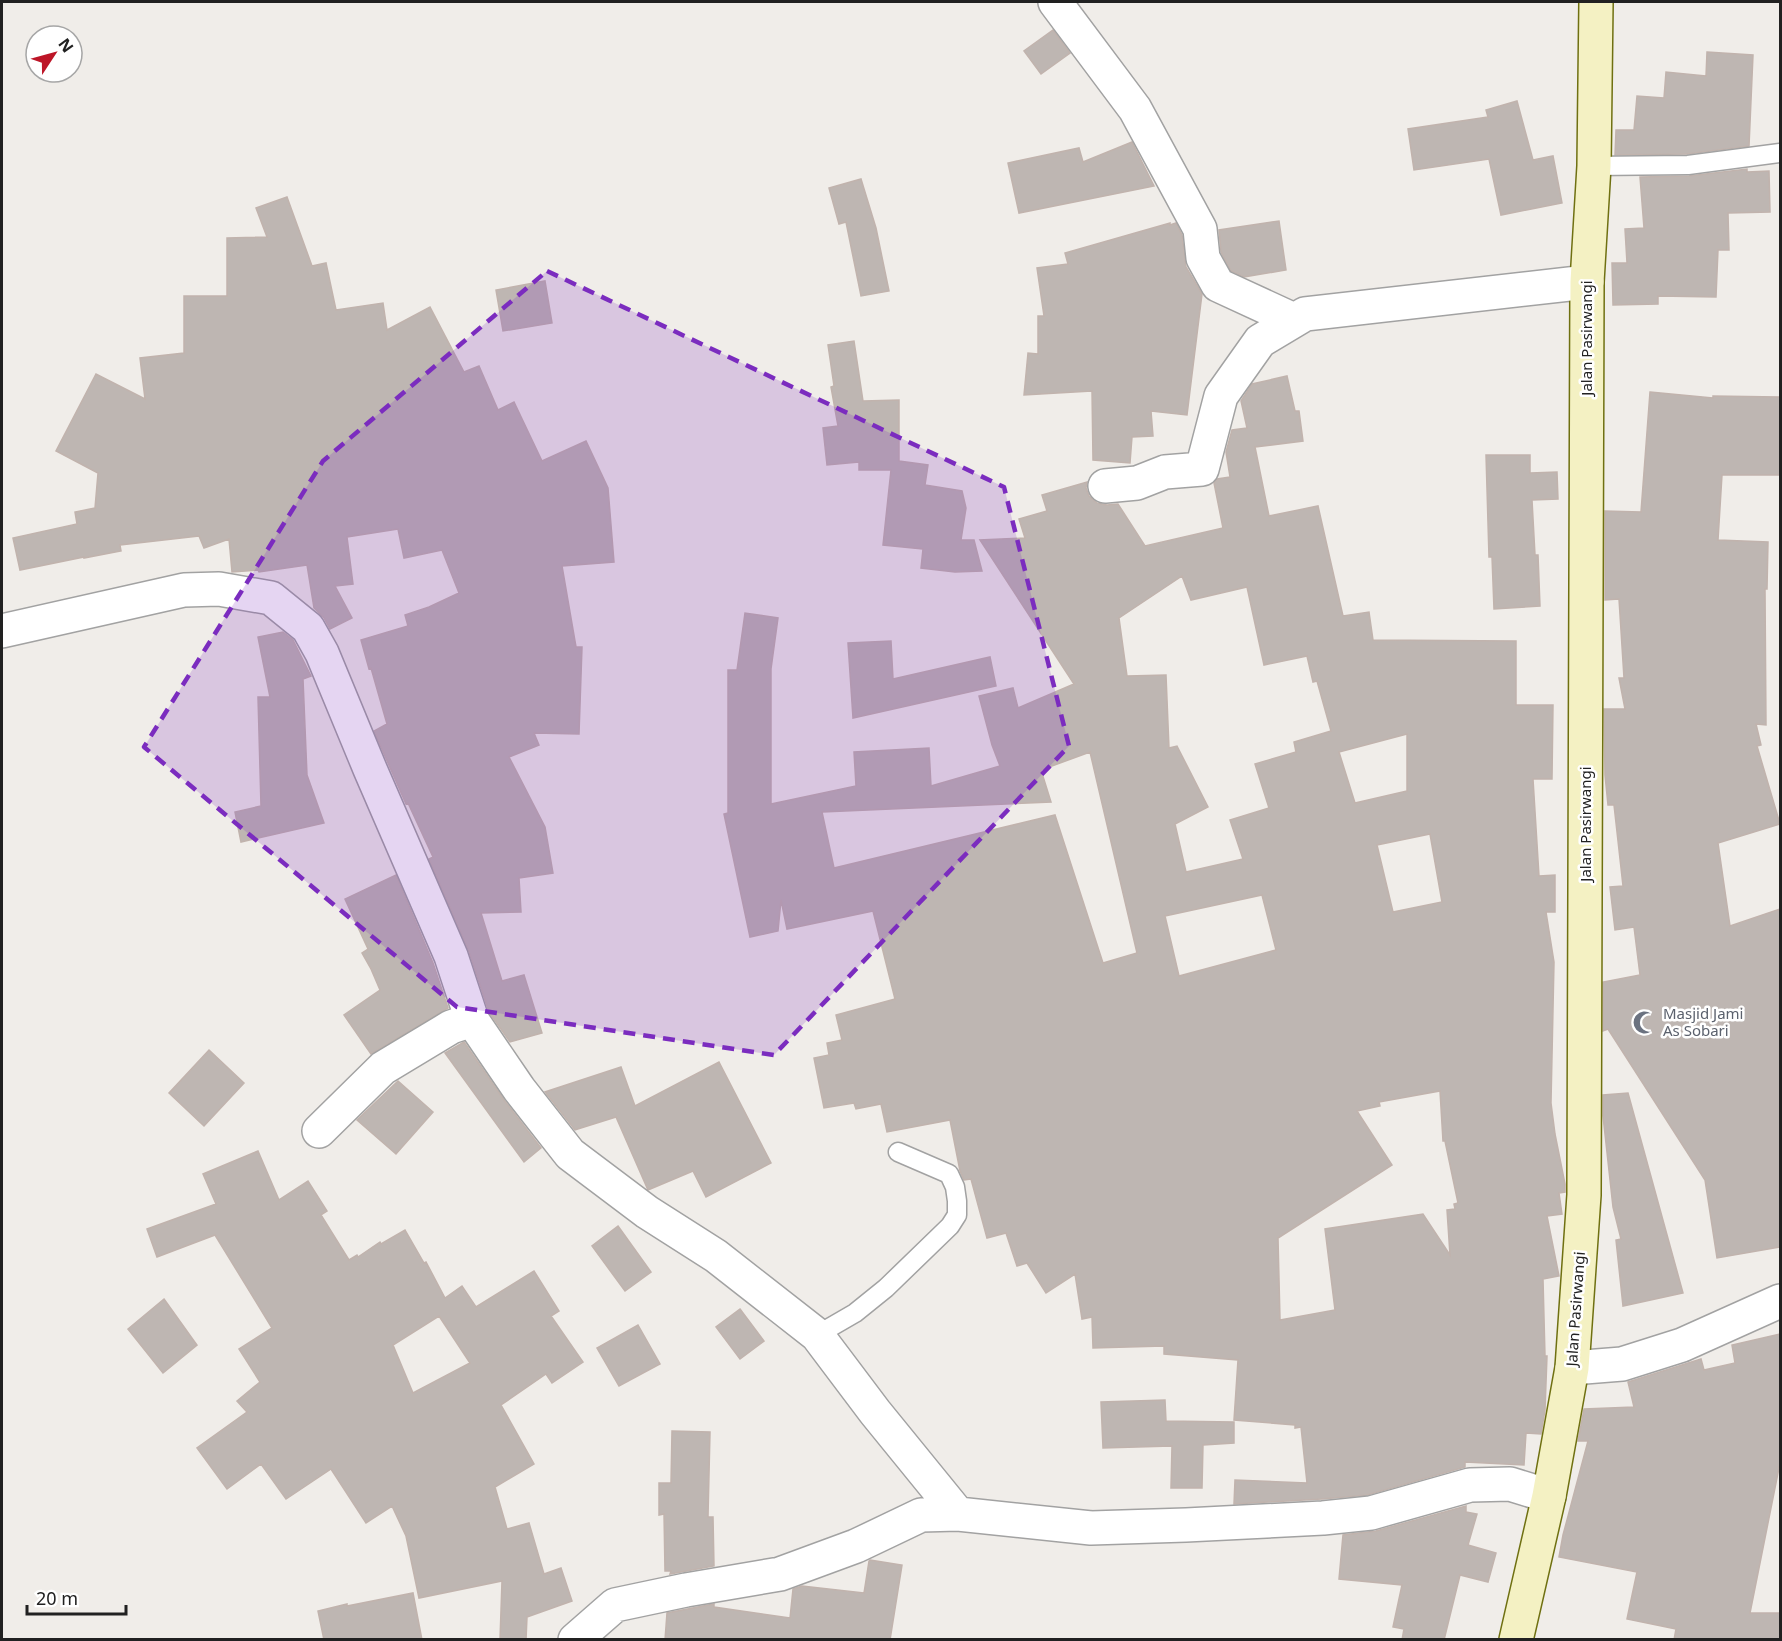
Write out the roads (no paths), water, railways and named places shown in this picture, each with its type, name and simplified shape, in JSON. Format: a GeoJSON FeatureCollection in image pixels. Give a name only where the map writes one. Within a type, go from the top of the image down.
{"type":"FeatureCollection","features":[{"type":"Feature","properties":{"kind":"street"},"geometry":{"type":"LineString","coordinates":[[1054,2],[1135,109],[1200,229],[1203,258],[1218,285],[1294,320]]}},
{"type":"Feature","properties":{"kind":"street","name":"Jalan Pasirwangi"},"geometry":{"type":"LineString","coordinates":[[1516,1640],[1549,1496],[1572,1368],[1584,1195],[1587,282],[1594,166],[1596,2]]}},
{"type":"Feature","properties":{"kind":"street"},"geometry":{"type":"LineString","coordinates":[[1105,486],[1137,483],[1165,472],[1202,469],[1221,396],[1260,341],[1305,314],[1587,282]]}},
{"type":"Feature","properties":{"kind":"street"},"geometry":{"type":"LineString","coordinates":[[2,631],[184,590],[219,589],[271,598],[308,628],[322,653],[451,956],[472,1020],[519,1089],[570,1154],[647,1212],[716,1256],[817,1335],[875,1412],[958,1514]]}},
{"type":"Feature","properties":{"kind":"street"},"geometry":{"type":"LineString","coordinates":[[319,1131],[383,1068],[451,1027],[472,1020]]}},
{"type":"Feature","properties":{"kind":"street"},"geometry":{"type":"LineString","coordinates":[[1572,1368],[1622,1364],[1682,1345],[1780,1301]]}},
{"type":"Feature","properties":{"kind":"street"},"geometry":{"type":"LineString","coordinates":[[575,1640],[615,1605],[780,1574],[856,1546],[921,1515],[958,1514],[1091,1528],[1162,1526],[1312,1519],[1371,1513],[1470,1485],[1510,1484],[1549,1496]]}},
{"type":"Feature","properties":{"kind":"lane"},"geometry":{"type":"LineString","coordinates":[[1594,166],[1688,165],[1780,153]]}},
{"type":"Feature","properties":{"kind":"lane"},"geometry":{"type":"LineString","coordinates":[[817,1335],[855,1313],[886,1288],[951,1226],[957,1215],[955,1186],[949,1174],[898,1152]]}},
{"type":"Feature","properties":{"kind":"place","name":"Masjid Jami As Sobari"},"geometry":{"type":"Point","coordinates":[1645,1023]}}]}
